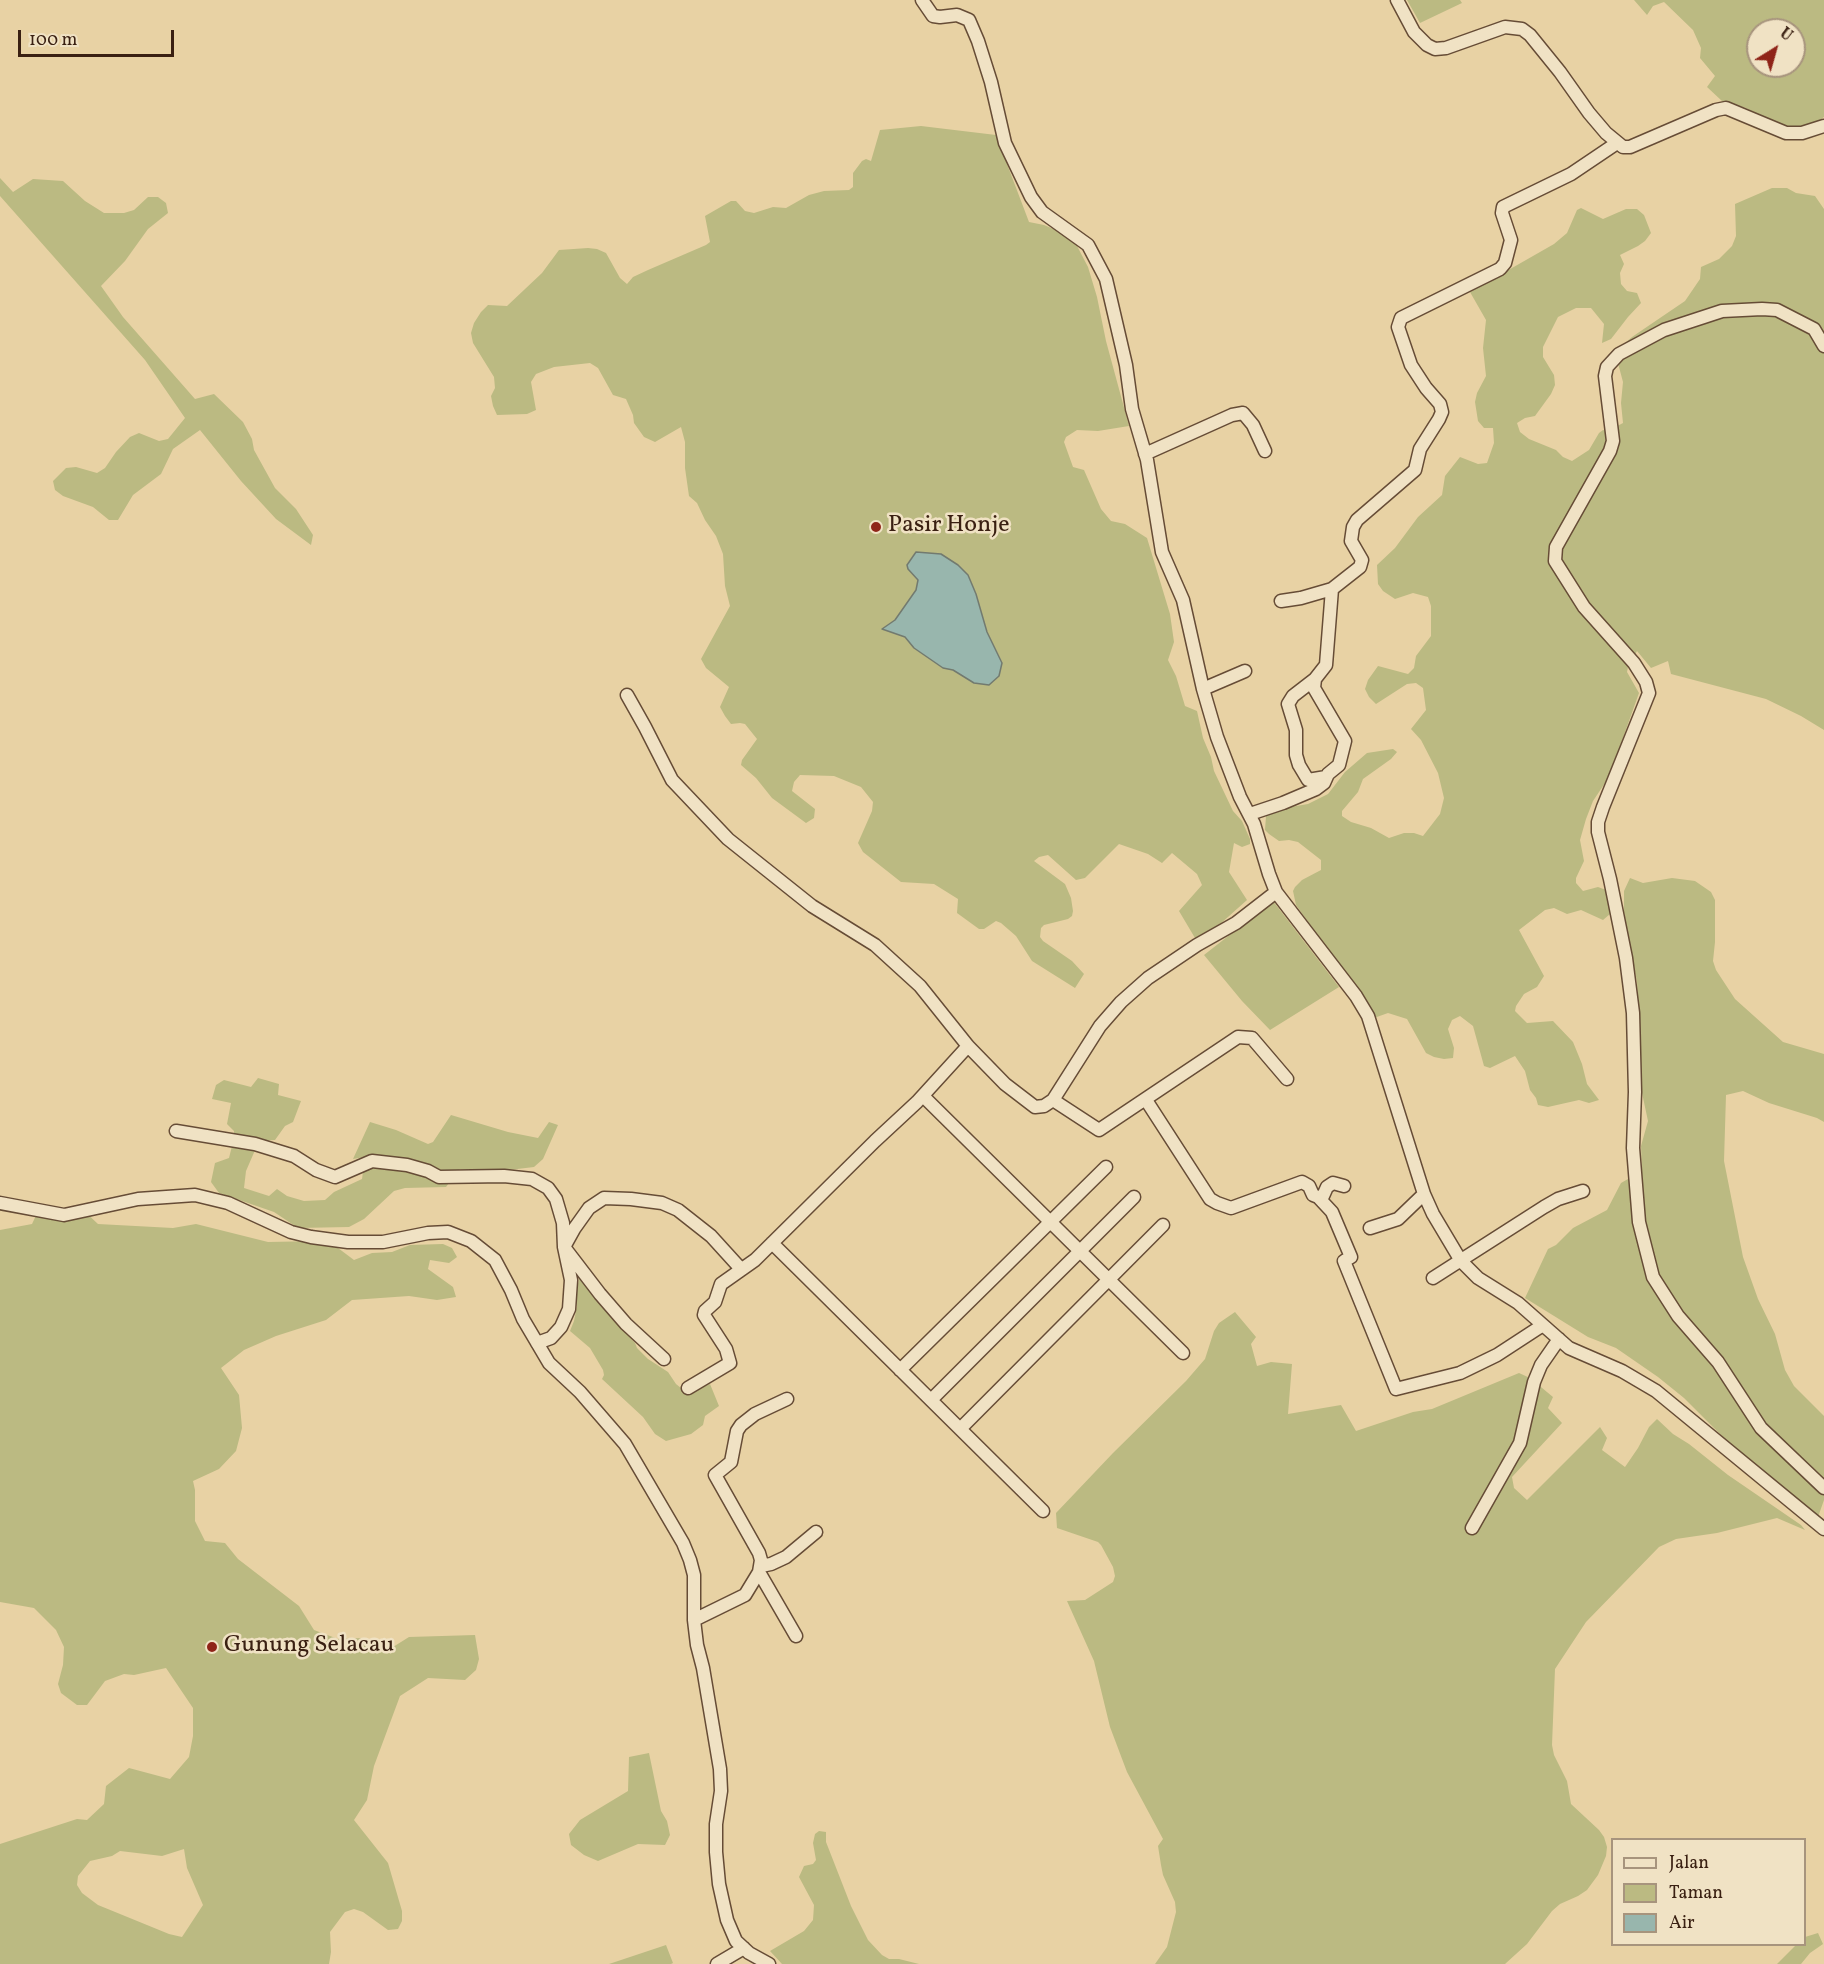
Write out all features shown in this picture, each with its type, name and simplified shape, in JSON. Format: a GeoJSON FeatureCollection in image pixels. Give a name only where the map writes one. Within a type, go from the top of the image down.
{"type":"FeatureCollection","features":[{"type":"Feature","properties":{"kind":"street"},"geometry":{"type":"LineString","coordinates":[[922,0],[936,17],[957,15],[969,20],[991,82],[1005,143],[1031,197],[1042,212],[1088,244],[1106,279],[1126,365],[1132,409],[1145,454],[1162,552],[1183,600],[1217,737],[1240,797],[1250,814],[1276,892],[1356,996],[1368,1016],[1424,1194],[1433,1214],[1461,1261],[1478,1278],[1518,1303],[1569,1348],[1622,1371],[1656,1391],[1824,1529]]}},
{"type":"Feature","properties":{"kind":"street"},"geometry":{"type":"LineString","coordinates":[[1397,0],[1414,32],[1427,45],[1435,48],[1446,48],[1505,27],[1522,29],[1560,72],[1589,113],[1623,147],[1630,147],[1716,110],[1726,108],[1786,133],[1802,133],[1824,126]]}},
{"type":"Feature","properties":{"kind":"street"},"geometry":{"type":"LineString","coordinates":[[1281,601],[1332,589],[1357,570],[1362,563],[1351,541],[1353,527],[1357,520],[1415,470],[1420,450],[1442,412],[1440,404],[1426,388],[1411,364],[1398,327],[1401,318],[1500,269],[1505,263],[1511,240],[1501,210],[1503,207],[1571,174],[1617,143]]}},
{"type":"Feature","properties":{"kind":"street"},"geometry":{"type":"LineString","coordinates":[[1824,346],[1814,329],[1777,310],[1762,309],[1722,311],[1664,330],[1619,354],[1607,367],[1605,376],[1613,441],[1610,451],[1556,547],[1555,561],[1584,607],[1634,663],[1646,682],[1649,693],[1603,807],[1598,822],[1598,832],[1626,958],[1633,1013],[1634,1157],[1639,1222],[1653,1277],[1678,1316],[1718,1362],[1761,1428],[1824,1488]]}},
{"type":"Feature","properties":{"kind":"street"},"geometry":{"type":"LineString","coordinates":[[1145,454],[1232,415],[1243,413],[1253,425],[1265,451]]}},
{"type":"Feature","properties":{"kind":"street"},"geometry":{"type":"LineString","coordinates":[[1326,777],[1308,780],[1299,765],[1296,755],[1296,730],[1288,705],[1297,691],[1323,671],[1327,662],[1332,589]]}},
{"type":"Feature","properties":{"kind":"street"},"geometry":{"type":"LineString","coordinates":[[1203,688],[1245,671]]}},
{"type":"Feature","properties":{"kind":"street"},"geometry":{"type":"LineString","coordinates":[[1250,814],[1307,794],[1324,783],[1326,777],[1339,765],[1345,744],[1314,688],[1315,679]]}},
{"type":"Feature","properties":{"kind":"street"},"geometry":{"type":"LineString","coordinates":[[627,696],[672,780],[728,839],[812,906],[874,945],[920,987],[968,1046],[1005,1084],[1035,1107],[1044,1106],[1053,1100],[1100,1026],[1121,1002],[1148,978],[1197,945],[1236,923],[1276,892]]}},
{"type":"Feature","properties":{"kind":"street"},"geometry":{"type":"LineString","coordinates":[[1053,1100],[1099,1130],[1238,1036],[1252,1038],[1287,1079]]}},
{"type":"Feature","properties":{"kind":"street"},"geometry":{"type":"LineString","coordinates":[[688,1388],[730,1363],[726,1349],[704,1313],[715,1302],[721,1284],[755,1260],[923,1096],[968,1046]]}},
{"type":"Feature","properties":{"kind":"street"},"geometry":{"type":"LineString","coordinates":[[923,1096],[1183,1353]]}},
{"type":"Feature","properties":{"kind":"street"},"geometry":{"type":"LineString","coordinates":[[1146,1100],[1210,1199],[1231,1208],[1302,1182],[1309,1186],[1313,1195],[1318,1197],[1332,1212],[1352,1257],[1344,1262],[1396,1389],[1460,1373],[1497,1355],[1543,1325]]}},
{"type":"Feature","properties":{"kind":"street"},"geometry":{"type":"LineString","coordinates":[[177,1131],[255,1144],[294,1156],[316,1170],[335,1177],[372,1161],[407,1166],[439,1177],[504,1176],[532,1179],[548,1188],[556,1199],[563,1223],[564,1247],[571,1280],[569,1309],[561,1327],[551,1338],[537,1343]]}},
{"type":"Feature","properties":{"kind":"street"},"geometry":{"type":"LineString","coordinates":[[900,1370],[1106,1167]]}},
{"type":"Feature","properties":{"kind":"street"},"geometry":{"type":"LineString","coordinates":[[1318,1197],[1323,1196],[1327,1187],[1333,1183],[1344,1186]]}},
{"type":"Feature","properties":{"kind":"street"},"geometry":{"type":"LineString","coordinates":[[1433,1278],[1558,1199],[1583,1191]]}},
{"type":"Feature","properties":{"kind":"street"},"geometry":{"type":"LineString","coordinates":[[1370,1228],[1398,1219],[1424,1194]]}},
{"type":"Feature","properties":{"kind":"street"},"geometry":{"type":"LineString","coordinates":[[0,1203],[64,1215],[138,1198],[195,1195],[228,1203],[291,1232],[311,1237],[348,1242],[383,1242],[428,1233],[448,1232],[471,1241],[495,1260],[523,1319],[549,1363],[580,1392],[625,1444],[683,1543],[694,1575],[694,1620],[720,1769],[721,1791],[716,1824],[719,1884],[727,1920],[736,1941],[769,1964]]}},
{"type":"Feature","properties":{"kind":"street"},"geometry":{"type":"LineString","coordinates":[[931,1400],[1134,1197]]}},
{"type":"Feature","properties":{"kind":"street"},"geometry":{"type":"LineString","coordinates":[[564,1247],[589,1208],[604,1198],[642,1200],[662,1203],[684,1214],[711,1236],[741,1269]]}},
{"type":"Feature","properties":{"kind":"street"},"geometry":{"type":"LineString","coordinates":[[960,1429],[1163,1225]]}},
{"type":"Feature","properties":{"kind":"street"},"geometry":{"type":"LineString","coordinates":[[772,1243],[1043,1511]]}},
{"type":"Feature","properties":{"kind":"street"},"geometry":{"type":"LineString","coordinates":[[564,1247],[626,1324],[664,1359]]}},
{"type":"Feature","properties":{"kind":"street"},"geometry":{"type":"LineString","coordinates":[[1472,1528],[1520,1443],[1534,1382],[1541,1365],[1559,1339]]}},
{"type":"Feature","properties":{"kind":"street"},"geometry":{"type":"LineString","coordinates":[[787,1400],[755,1414],[741,1425],[737,1431],[731,1462],[715,1475],[759,1553],[760,1569],[796,1636]]}},
{"type":"Feature","properties":{"kind":"street"},"geometry":{"type":"LineString","coordinates":[[694,1620],[745,1595],[760,1569],[786,1557],[816,1532]]}},
{"type":"Feature","properties":{"kind":"street"},"geometry":{"type":"LineString","coordinates":[[717,1964],[744,1948]]}},
{"type":"Feature","properties":{"kind":"green space"},"geometry":{"type":"Polygon","coordinates":[[[1407,0],[1460,0],[1462,3],[1420,23],[1407,0]]]}},
{"type":"Feature","properties":{"kind":"green space"},"geometry":{"type":"Polygon","coordinates":[[[1634,0],[1824,0],[1824,117],[1811,126],[1786,129],[1746,108],[1722,101],[1707,87],[1715,76],[1700,58],[1701,48],[1693,30],[1664,2],[1653,6],[1647,15],[1634,0]]]}},
{"type":"Feature","properties":{"kind":"green space"},"geometry":{"type":"Polygon","coordinates":[[[921,126],[996,135],[1029,222],[1063,233],[1076,244],[1088,267],[1097,297],[1106,341],[1129,426],[1098,431],[1077,430],[1066,437],[1064,442],[1073,467],[1084,470],[1101,509],[1111,521],[1125,524],[1147,538],[1170,614],[1174,642],[1168,660],[1176,676],[1185,706],[1197,711],[1214,771],[1233,811],[1242,821],[1250,839],[1250,844],[1242,847],[1234,843],[1229,872],[1247,900],[1219,925],[1195,938],[1179,911],[1202,885],[1197,874],[1172,853],[1162,863],[1148,854],[1119,844],[1085,878],[1076,880],[1048,855],[1034,861],[1065,884],[1071,898],[1072,916],[1044,925],[1041,928],[1040,937],[1072,961],[1084,974],[1075,988],[1032,961],[1016,936],[1001,923],[996,921],[984,929],[979,929],[957,913],[958,899],[934,884],[901,882],[863,852],[858,843],[872,811],[873,802],[861,787],[834,776],[800,775],[794,782],[792,791],[815,809],[814,818],[806,823],[772,798],[756,778],[741,765],[757,739],[745,724],[731,724],[725,716],[720,707],[729,687],[706,668],[701,659],[730,606],[725,586],[723,554],[716,536],[697,503],[689,496],[685,468],[685,442],[681,427],[655,442],[644,437],[634,423],[626,399],[613,395],[598,368],[590,363],[554,367],[536,374],[531,382],[536,410],[527,414],[497,415],[491,396],[495,388],[494,377],[473,343],[471,333],[481,312],[488,305],[507,306],[542,273],[559,250],[588,248],[606,253],[620,278],[627,284],[633,277],[710,242],[705,216],[731,201],[736,201],[745,211],[754,213],[773,207],[786,208],[809,195],[824,191],[849,190],[853,187],[853,173],[862,161],[866,159],[871,161],[880,130],[921,126]],[[916,552],[907,564],[908,569],[918,580],[916,590],[895,621],[883,629],[905,637],[914,648],[943,667],[953,670],[974,683],[989,685],[999,676],[1002,662],[987,632],[968,575],[958,565],[916,552]]]}},
{"type":"Feature","properties":{"kind":"green space"},"geometry":{"type":"Polygon","coordinates":[[[0,178],[13,192],[33,179],[63,181],[85,201],[104,213],[124,213],[134,210],[148,197],[158,197],[166,203],[168,213],[148,229],[125,261],[101,286],[123,317],[195,399],[214,394],[243,422],[252,439],[254,450],[275,488],[296,509],[313,535],[311,545],[276,519],[241,481],[200,430],[173,449],[161,474],[133,495],[118,520],[109,520],[93,507],[63,496],[55,490],[53,481],[66,468],[76,467],[97,473],[105,468],[130,437],[139,433],[159,441],[168,439],[185,418],[145,360],[0,196],[0,178]]]}},
{"type":"Feature","properties":{"kind":"green space"},"geometry":{"type":"Polygon","coordinates":[[[1772,188],[1787,188],[1796,193],[1815,196],[1824,209],[1824,730],[1766,699],[1671,674],[1668,661],[1651,668],[1637,651],[1627,672],[1639,693],[1609,777],[1593,801],[1586,819],[1580,840],[1584,861],[1576,878],[1576,883],[1583,891],[1598,887],[1606,890],[1610,914],[1603,920],[1581,910],[1567,914],[1554,908],[1545,910],[1519,930],[1544,976],[1537,987],[1524,994],[1515,1011],[1527,1023],[1553,1021],[1573,1042],[1587,1084],[1599,1100],[1589,1103],[1579,1100],[1548,1107],[1538,1105],[1530,1090],[1525,1071],[1515,1056],[1490,1068],[1484,1066],[1473,1026],[1460,1016],[1452,1020],[1448,1029],[1454,1048],[1453,1058],[1444,1059],[1426,1053],[1407,1019],[1388,1013],[1374,1018],[1354,982],[1329,952],[1296,905],[1293,891],[1295,887],[1302,880],[1321,870],[1321,860],[1298,842],[1279,841],[1269,834],[1265,830],[1266,816],[1273,810],[1308,804],[1328,794],[1345,772],[1367,753],[1393,749],[1397,752],[1391,759],[1363,779],[1358,792],[1342,811],[1342,816],[1389,838],[1404,833],[1423,836],[1440,814],[1444,798],[1438,773],[1421,740],[1411,729],[1426,710],[1423,688],[1416,683],[1407,684],[1376,704],[1365,689],[1368,680],[1378,666],[1408,674],[1414,668],[1416,656],[1431,636],[1431,606],[1428,597],[1413,593],[1395,599],[1383,591],[1378,584],[1377,565],[1395,548],[1418,517],[1442,495],[1445,476],[1460,457],[1478,464],[1487,463],[1494,443],[1493,428],[1484,428],[1478,421],[1475,402],[1486,376],[1483,348],[1486,320],[1470,292],[1554,244],[1567,233],[1577,210],[1581,208],[1603,219],[1626,209],[1637,209],[1644,215],[1651,233],[1638,246],[1620,255],[1624,264],[1620,273],[1621,284],[1627,291],[1637,293],[1641,303],[1611,339],[1602,343],[1604,324],[1591,308],[1576,308],[1558,317],[1543,347],[1543,357],[1554,375],[1555,385],[1535,416],[1517,423],[1520,432],[1529,439],[1556,450],[1563,457],[1572,461],[1589,450],[1603,430],[1608,431],[1623,423],[1621,403],[1623,382],[1615,352],[1632,337],[1685,301],[1700,279],[1701,267],[1719,259],[1732,246],[1736,236],[1735,204],[1772,188]]]}},
{"type":"Feature","properties":{"kind":"green space"},"geometry":{"type":"Polygon","coordinates":[[[1630,878],[1643,883],[1672,878],[1695,881],[1711,892],[1715,900],[1713,961],[1716,970],[1735,999],[1783,1042],[1824,1054],[1824,1122],[1769,1103],[1743,1091],[1726,1095],[1724,1161],[1743,1257],[1758,1299],[1775,1334],[1785,1370],[1794,1386],[1824,1416],[1824,1500],[1818,1517],[1757,1468],[1684,1398],[1658,1377],[1616,1348],[1588,1337],[1525,1298],[1548,1249],[1556,1245],[1573,1228],[1607,1210],[1621,1183],[1642,1171],[1641,1146],[1648,1121],[1642,1093],[1637,982],[1624,912],[1624,891],[1630,878]]]}},
{"type":"Feature","properties":{"kind":"green space"},"geometry":{"type":"Polygon","coordinates":[[[1273,901],[1339,987],[1270,1030],[1242,1001],[1204,955],[1273,901]]]}},
{"type":"Feature","properties":{"kind":"green space"},"geometry":{"type":"Polygon","coordinates":[[[258,1078],[279,1084],[278,1095],[301,1101],[293,1122],[285,1126],[275,1140],[259,1141],[246,1171],[244,1188],[269,1196],[277,1189],[287,1196],[304,1201],[325,1200],[334,1192],[362,1179],[365,1157],[353,1159],[370,1122],[428,1144],[433,1142],[451,1115],[508,1132],[538,1138],[549,1122],[558,1125],[543,1159],[534,1167],[509,1170],[460,1169],[446,1187],[405,1188],[394,1191],[364,1219],[349,1227],[298,1228],[274,1212],[219,1193],[211,1182],[215,1163],[229,1158],[234,1138],[234,1131],[227,1124],[231,1103],[212,1099],[216,1085],[224,1080],[251,1087],[258,1078]]]}},
{"type":"Feature","properties":{"kind":"green space"},"geometry":{"type":"Polygon","coordinates":[[[40,1207],[82,1209],[98,1224],[173,1228],[196,1224],[268,1242],[320,1241],[338,1248],[354,1260],[372,1253],[392,1252],[410,1245],[443,1244],[452,1248],[457,1257],[449,1263],[430,1260],[428,1269],[453,1287],[456,1297],[437,1300],[409,1296],[352,1300],[326,1320],[276,1336],[244,1350],[221,1368],[239,1395],[242,1428],[236,1451],[219,1469],[193,1481],[195,1521],[205,1541],[225,1543],[238,1559],[299,1606],[314,1630],[338,1639],[363,1638],[385,1652],[409,1637],[475,1635],[479,1659],[476,1670],[465,1680],[428,1678],[400,1696],[374,1766],[367,1800],[354,1820],[388,1863],[402,1911],[402,1921],[398,1929],[388,1930],[363,1912],[354,1909],[345,1912],[330,1932],[329,1964],[0,1964],[0,1844],[77,1819],[87,1820],[104,1804],[106,1786],[129,1768],[170,1779],[189,1757],[193,1736],[193,1708],[166,1668],[134,1675],[124,1674],[105,1681],[87,1705],[77,1705],[61,1693],[58,1684],[63,1665],[64,1647],[56,1630],[34,1608],[0,1602],[0,1230],[32,1224],[40,1207]],[[184,1849],[162,1856],[120,1851],[112,1856],[90,1861],[78,1876],[77,1885],[82,1893],[98,1905],[169,1934],[182,1937],[203,1905],[187,1868],[184,1849]]]}},
{"type":"Feature","properties":{"kind":"green space"},"geometry":{"type":"Polygon","coordinates":[[[580,1276],[637,1348],[648,1359],[668,1372],[676,1384],[687,1393],[710,1384],[719,1406],[705,1416],[703,1425],[691,1434],[666,1441],[655,1434],[643,1417],[602,1379],[603,1370],[590,1348],[570,1331],[577,1306],[575,1296],[580,1276]]]}},
{"type":"Feature","properties":{"kind":"green space"},"geometry":{"type":"Polygon","coordinates":[[[1235,1312],[1256,1337],[1251,1344],[1257,1366],[1271,1362],[1292,1364],[1288,1414],[1341,1405],[1356,1431],[1413,1412],[1432,1409],[1519,1373],[1530,1378],[1553,1397],[1548,1408],[1562,1423],[1512,1477],[1514,1488],[1527,1500],[1600,1427],[1607,1438],[1602,1450],[1625,1467],[1649,1427],[1657,1419],[1673,1434],[1805,1530],[1777,1518],[1717,1533],[1676,1539],[1659,1547],[1586,1622],[1555,1669],[1552,1745],[1554,1755],[1567,1781],[1571,1804],[1604,1837],[1607,1847],[1606,1856],[1598,1875],[1587,1890],[1560,1904],[1552,1911],[1527,1944],[1505,1964],[1155,1964],[1167,1947],[1176,1912],[1175,1902],[1161,1865],[1158,1846],[1163,1839],[1127,1772],[1110,1727],[1094,1661],[1067,1601],[1085,1600],[1113,1582],[1115,1576],[1113,1567],[1101,1545],[1057,1528],[1056,1513],[1186,1381],[1205,1359],[1219,1323],[1235,1312]]]}},
{"type":"Feature","properties":{"kind":"green space"},"geometry":{"type":"Polygon","coordinates":[[[649,1753],[661,1811],[667,1821],[670,1835],[665,1845],[638,1844],[598,1861],[584,1855],[571,1845],[569,1834],[580,1820],[628,1791],[629,1757],[649,1753]]]}},
{"type":"Feature","properties":{"kind":"green space"},"geometry":{"type":"Polygon","coordinates":[[[819,1831],[826,1832],[826,1842],[851,1906],[868,1940],[889,1959],[919,1964],[782,1964],[770,1951],[804,1931],[813,1920],[814,1905],[799,1877],[804,1866],[813,1864],[816,1860],[813,1843],[815,1834],[819,1831]]]}},
{"type":"Feature","properties":{"kind":"green space"},"geometry":{"type":"Polygon","coordinates":[[[1818,1933],[1823,1944],[1810,1953],[1801,1964],[1777,1964],[1795,1946],[1806,1946],[1806,1937],[1818,1933]]]}},
{"type":"Feature","properties":{"kind":"green space"},"geometry":{"type":"Polygon","coordinates":[[[666,1945],[673,1963],[671,1964],[609,1964],[666,1945]]]}},
{"type":"Feature","properties":{"kind":"water"},"geometry":{"type":"Polygon","coordinates":[[[916,552],[941,554],[968,575],[987,632],[1002,663],[999,676],[989,685],[974,683],[953,670],[943,668],[914,648],[905,637],[882,629],[895,620],[916,590],[918,580],[907,565],[916,552]]]}},
{"type":"Feature","properties":{"kind":"place","name":"Pasir Honje"},"geometry":{"type":"Point","coordinates":[876,527]}},
{"type":"Feature","properties":{"kind":"place","name":"Gunung Selacau"},"geometry":{"type":"Point","coordinates":[212,1647]}}]}
